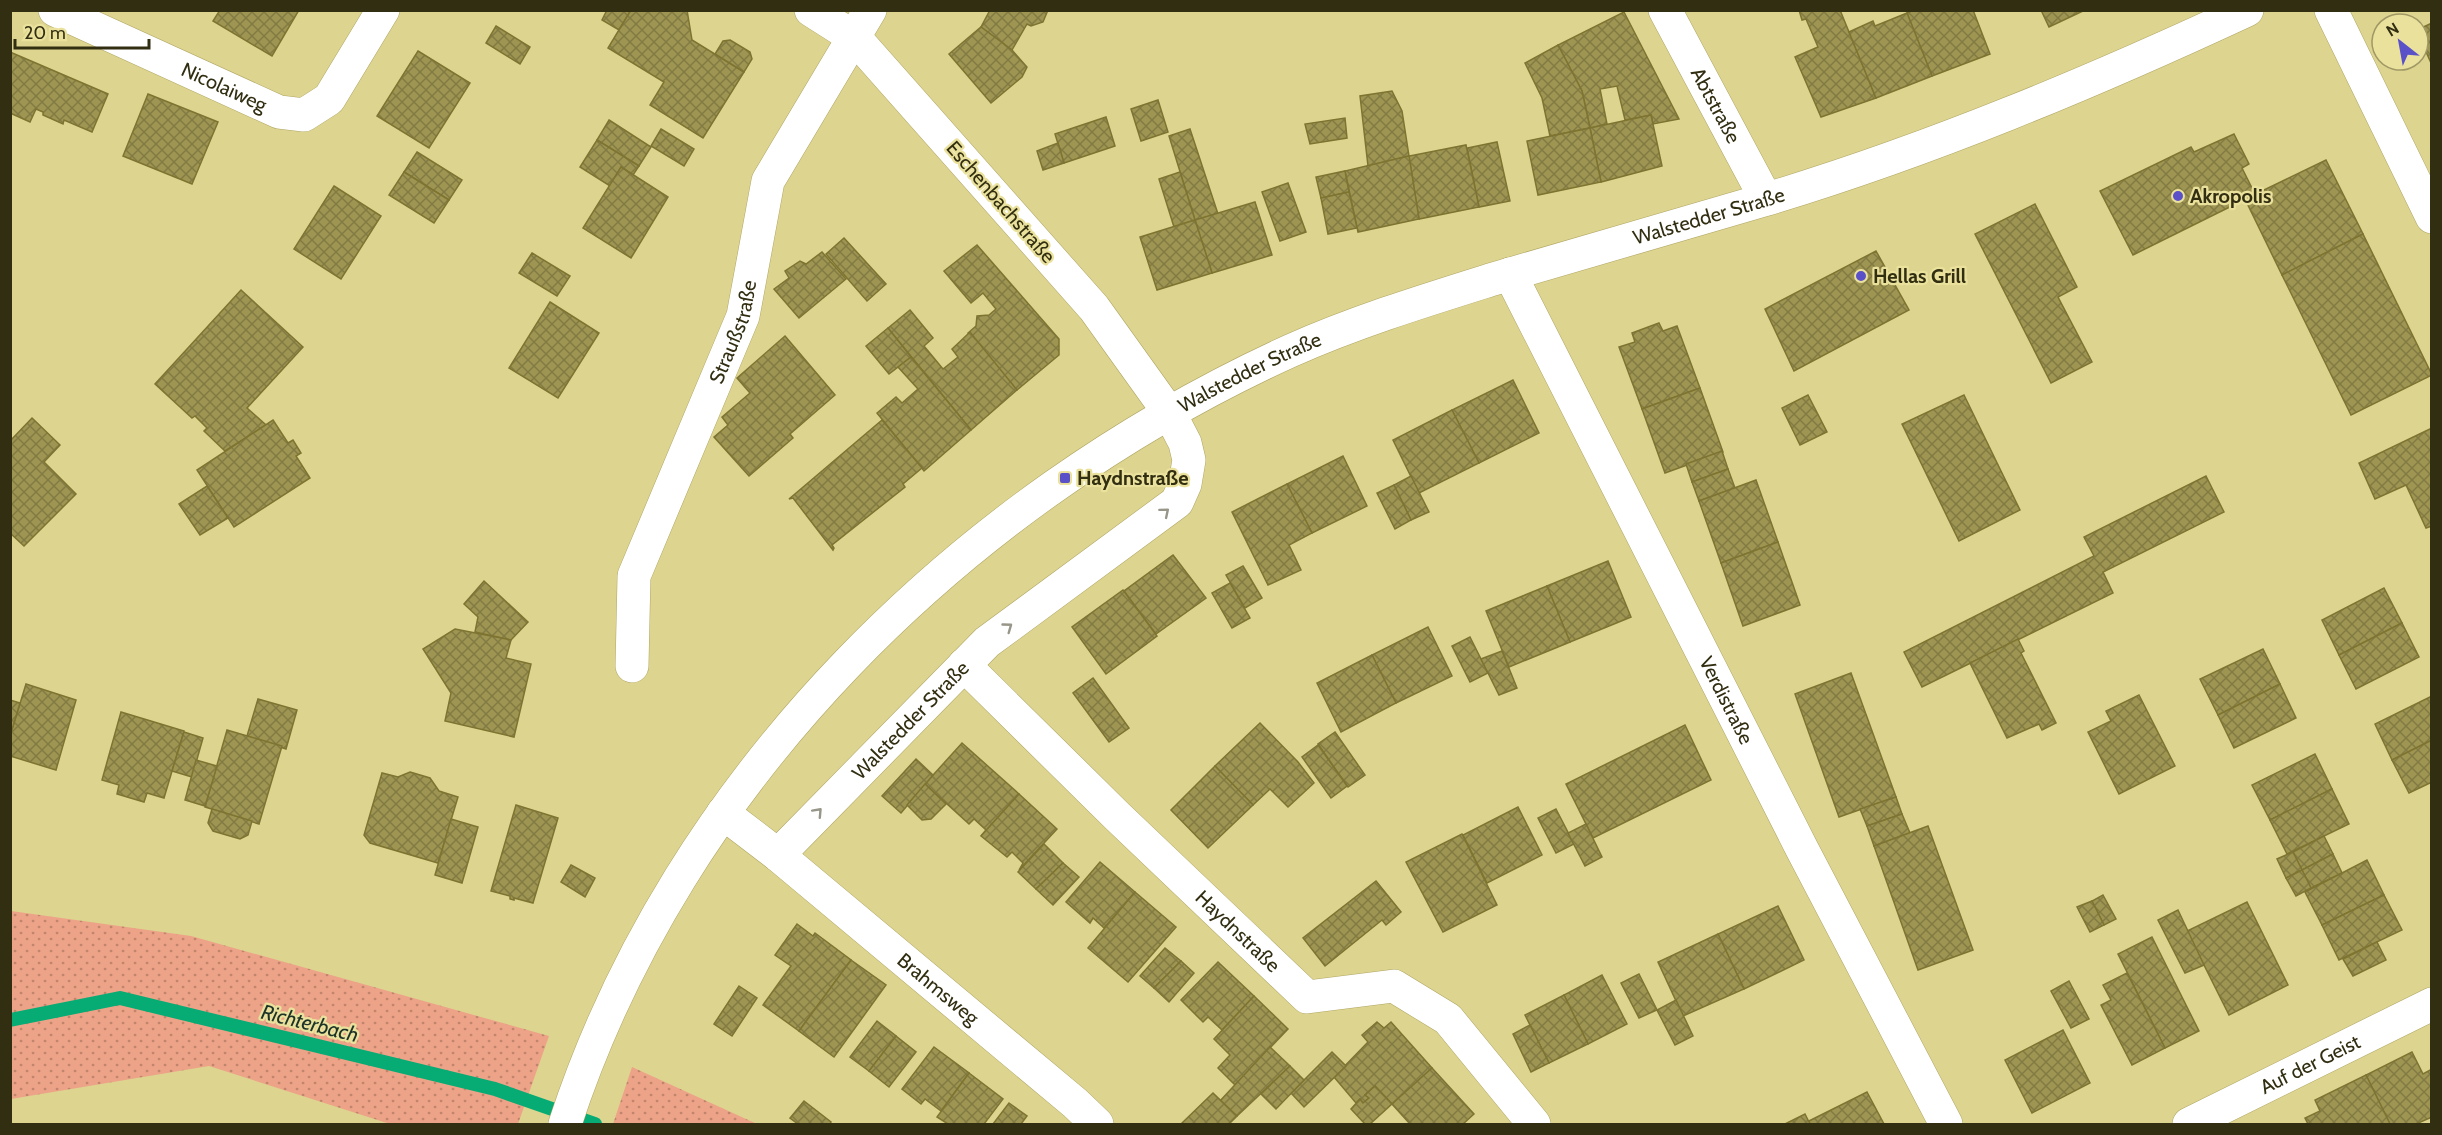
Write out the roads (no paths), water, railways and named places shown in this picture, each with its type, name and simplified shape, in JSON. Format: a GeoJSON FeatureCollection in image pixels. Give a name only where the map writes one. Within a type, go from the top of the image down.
{"type":"FeatureCollection","features":[{"type":"Feature","properties":{"kind":"street","name":"Nicolaiweg"},"geometry":{"type":"LineString","coordinates":[[55,10],[279,112],[304,115],[329,99],[383,10]]}},
{"type":"Feature","properties":{"kind":"street","name":"Eschenbachstraße"},"geometry":{"type":"LineString","coordinates":[[811,10],[862,24],[1094,309],[1170,414]]}},
{"type":"Feature","properties":{"kind":"street","name":"Abtstraße"},"geometry":{"type":"LineString","coordinates":[[1665,10],[1766,199]]}},
{"type":"Feature","properties":{"kind":"street","name":"Walstedder Straße"},"geometry":{"type":"LineString","coordinates":[[565,1125],[579,1081],[598,1035],[654,920],[723,813],[765,758],[832,679],[942,572],[987,535],[1065,478],[1170,414],[1292,350],[1399,308],[1883,162],[2140,60],[2247,10]]}},
{"type":"Feature","properties":{"kind":"street"},"geometry":{"type":"LineString","coordinates":[[2331,10],[2432,217]]}},
{"type":"Feature","properties":{"kind":"street","name":"Straußstraße"},"geometry":{"type":"LineString","coordinates":[[632,666],[634,576],[743,316],[768,181],[862,24]]}},
{"type":"Feature","properties":{"kind":"street","name":"Verdistraße"},"geometry":{"type":"LineString","coordinates":[[1510,274],[1802,849],[1946,1125]]}},
{"type":"Feature","properties":{"kind":"street","name":"Walstedder Straße"},"geometry":{"type":"LineString","coordinates":[[778,855],[987,642],[1176,502],[1185,484],[1189,460],[1185,442],[1170,414]]}},
{"type":"Feature","properties":{"kind":"street","name":"Haydnstraße"},"geometry":{"type":"LineString","coordinates":[[964,665],[1117,816],[1307,997],[1394,986],[1448,1019],[1534,1125]]}},
{"type":"Feature","properties":{"kind":"street"},"geometry":{"type":"LineString","coordinates":[[723,813],[778,855]]}},
{"type":"Feature","properties":{"kind":"street","name":"Brahmsweg"},"geometry":{"type":"LineString","coordinates":[[778,855],[1066,1096],[1097,1125]]}},
{"type":"Feature","properties":{"kind":"street","name":"Auf der Geist"},"geometry":{"type":"LineString","coordinates":[[2189,1125],[2432,1004]]}},
{"type":"Feature","properties":{"kind":"waterway","name":"Richterbach"},"geometry":{"type":"LineString","coordinates":[[10,1020],[120,998],[495,1089],[595,1124]]}},
{"type":"Feature","properties":{"kind":"place","name":"Akropolis"},"geometry":{"type":"Point","coordinates":[2178,196]}},
{"type":"Feature","properties":{"kind":"place","name":"Hellas Grill"},"geometry":{"type":"Point","coordinates":[1861,276]}},
{"type":"Feature","properties":{"kind":"place","name":"Haydnstraße"},"geometry":{"type":"Point","coordinates":[1065,478]}}]}
